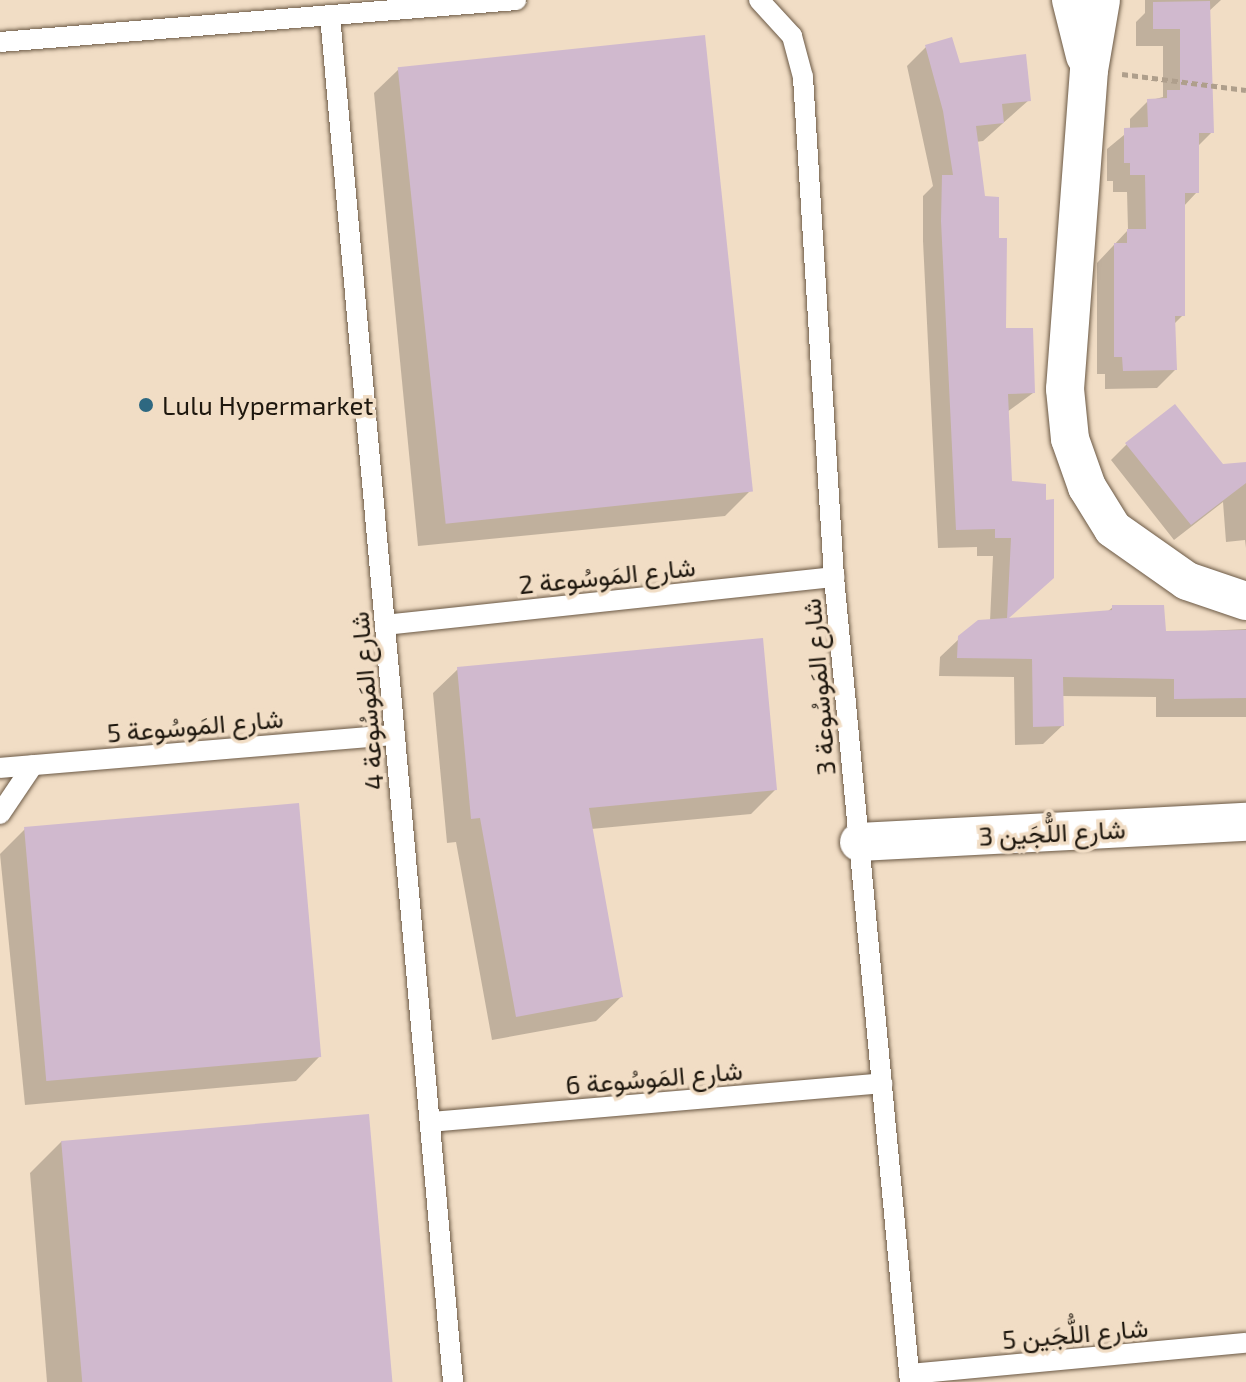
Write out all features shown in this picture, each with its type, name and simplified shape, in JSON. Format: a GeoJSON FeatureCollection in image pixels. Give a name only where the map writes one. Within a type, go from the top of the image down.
{"type":"FeatureCollection","features":[{"type":"Feature","properties":{"kind":"street"},"geometry":{"type":"LineString","coordinates":[[1071,0],[1089,70]]}},
{"type":"Feature","properties":{"kind":"street"},"geometry":{"type":"LineString","coordinates":[[1101,0],[1089,70],[1065,389],[1078,464],[1098,509],[1135,549],[1187,581],[1246,601]]}},
{"type":"Feature","properties":{"kind":"street","name":"شارع اللُّجَين 3"},"geometry":{"type":"LineString","coordinates":[[859,842],[1246,822]]}},
{"type":"Feature","properties":{"kind":"lane"},"geometry":{"type":"LineString","coordinates":[[0,42],[516,0]]}},
{"type":"Feature","properties":{"kind":"lane","name":"شارع المَوسُوعة 3"},"geometry":{"type":"LineString","coordinates":[[759,0],[792,36],[803,77],[834,577],[909,1378]]}},
{"type":"Feature","properties":{"kind":"lane","name":"شارع المَوسُوعة 4"},"geometry":{"type":"LineString","coordinates":[[330,16],[453,1382]]}},
{"type":"Feature","properties":{"kind":"lane","name":"شارع المَوسُوعة 2"},"geometry":{"type":"LineString","coordinates":[[385,625],[834,577]]}},
{"type":"Feature","properties":{"kind":"lane","name":"شارع المَوسُوعة 5"},"geometry":{"type":"LineString","coordinates":[[0,768],[395,735]]}},
{"type":"Feature","properties":{"kind":"lane"},"geometry":{"type":"LineString","coordinates":[[0,814],[33,765]]}},
{"type":"Feature","properties":{"kind":"lane","name":"شارع المَوسُوعة 6"},"geometry":{"type":"LineString","coordinates":[[430,1122],[882,1083]]}},
{"type":"Feature","properties":{"kind":"lane","name":"شارع اللُّجَين 5"},"geometry":{"type":"LineString","coordinates":[[909,1378],[1246,1343]]}},
{"type":"Feature","properties":{"kind":"path"},"geometry":{"type":"LineString","coordinates":[[1089,70],[1246,90]]}},
{"type":"Feature","properties":{"kind":"building"},"geometry":{"type":"Polygon","coordinates":[[[1210,1],[1214,133],[1199,133],[1199,193],[1185,193],[1185,316],[1175,316],[1177,370],[1123,371],[1122,357],[1114,357],[1114,243],[1127,243],[1127,229],[1146,229],[1145,175],[1130,175],[1130,163],[1124,163],[1124,128],[1148,127],[1147,99],[1167,98],[1167,90],[1180,90],[1180,29],[1153,29],[1153,2],[1210,1]]]}},
{"type":"Feature","properties":{"kind":"building"},"geometry":{"type":"Polygon","coordinates":[[[705,35],[753,491],[446,524],[398,67],[705,35]]]}},
{"type":"Feature","properties":{"kind":"building"},"geometry":{"type":"Polygon","coordinates":[[[952,37],[960,63],[1026,54],[1031,101],[1002,104],[1004,123],[976,126],[985,196],[999,197],[999,238],[1007,238],[1006,328],[1033,328],[1035,393],[1008,394],[1012,481],[1046,484],[1046,500],[1054,499],[1054,578],[1009,618],[1112,610],[1112,605],[1164,605],[1166,631],[1246,630],[1246,698],[1174,699],[1174,679],[1063,677],[1064,726],[1033,727],[1032,659],[957,658],[958,636],[978,620],[1007,618],[1011,538],[995,538],[995,529],[956,530],[941,221],[942,175],[953,175],[943,111],[925,45],[952,37]]]}},
{"type":"Feature","properties":{"kind":"building"},"geometry":{"type":"Polygon","coordinates":[[[1175,404],[1223,464],[1246,462],[1246,483],[1191,525],[1125,443],[1175,404]]]}},
{"type":"Feature","properties":{"kind":"building"},"geometry":{"type":"Polygon","coordinates":[[[763,638],[777,790],[589,808],[623,997],[516,1017],[480,818],[471,819],[457,667],[763,638]]]}},
{"type":"Feature","properties":{"kind":"building"},"geometry":{"type":"Polygon","coordinates":[[[299,803],[321,1057],[46,1081],[24,827],[299,803]]]}},
{"type":"Feature","properties":{"kind":"building"},"geometry":{"type":"Polygon","coordinates":[[[369,1114],[392,1382],[82,1382],[61,1141],[369,1114]]]}},
{"type":"Feature","properties":{"kind":"place","name":"Lulu Hypermarket"},"geometry":{"type":"Point","coordinates":[146,405]}}]}
